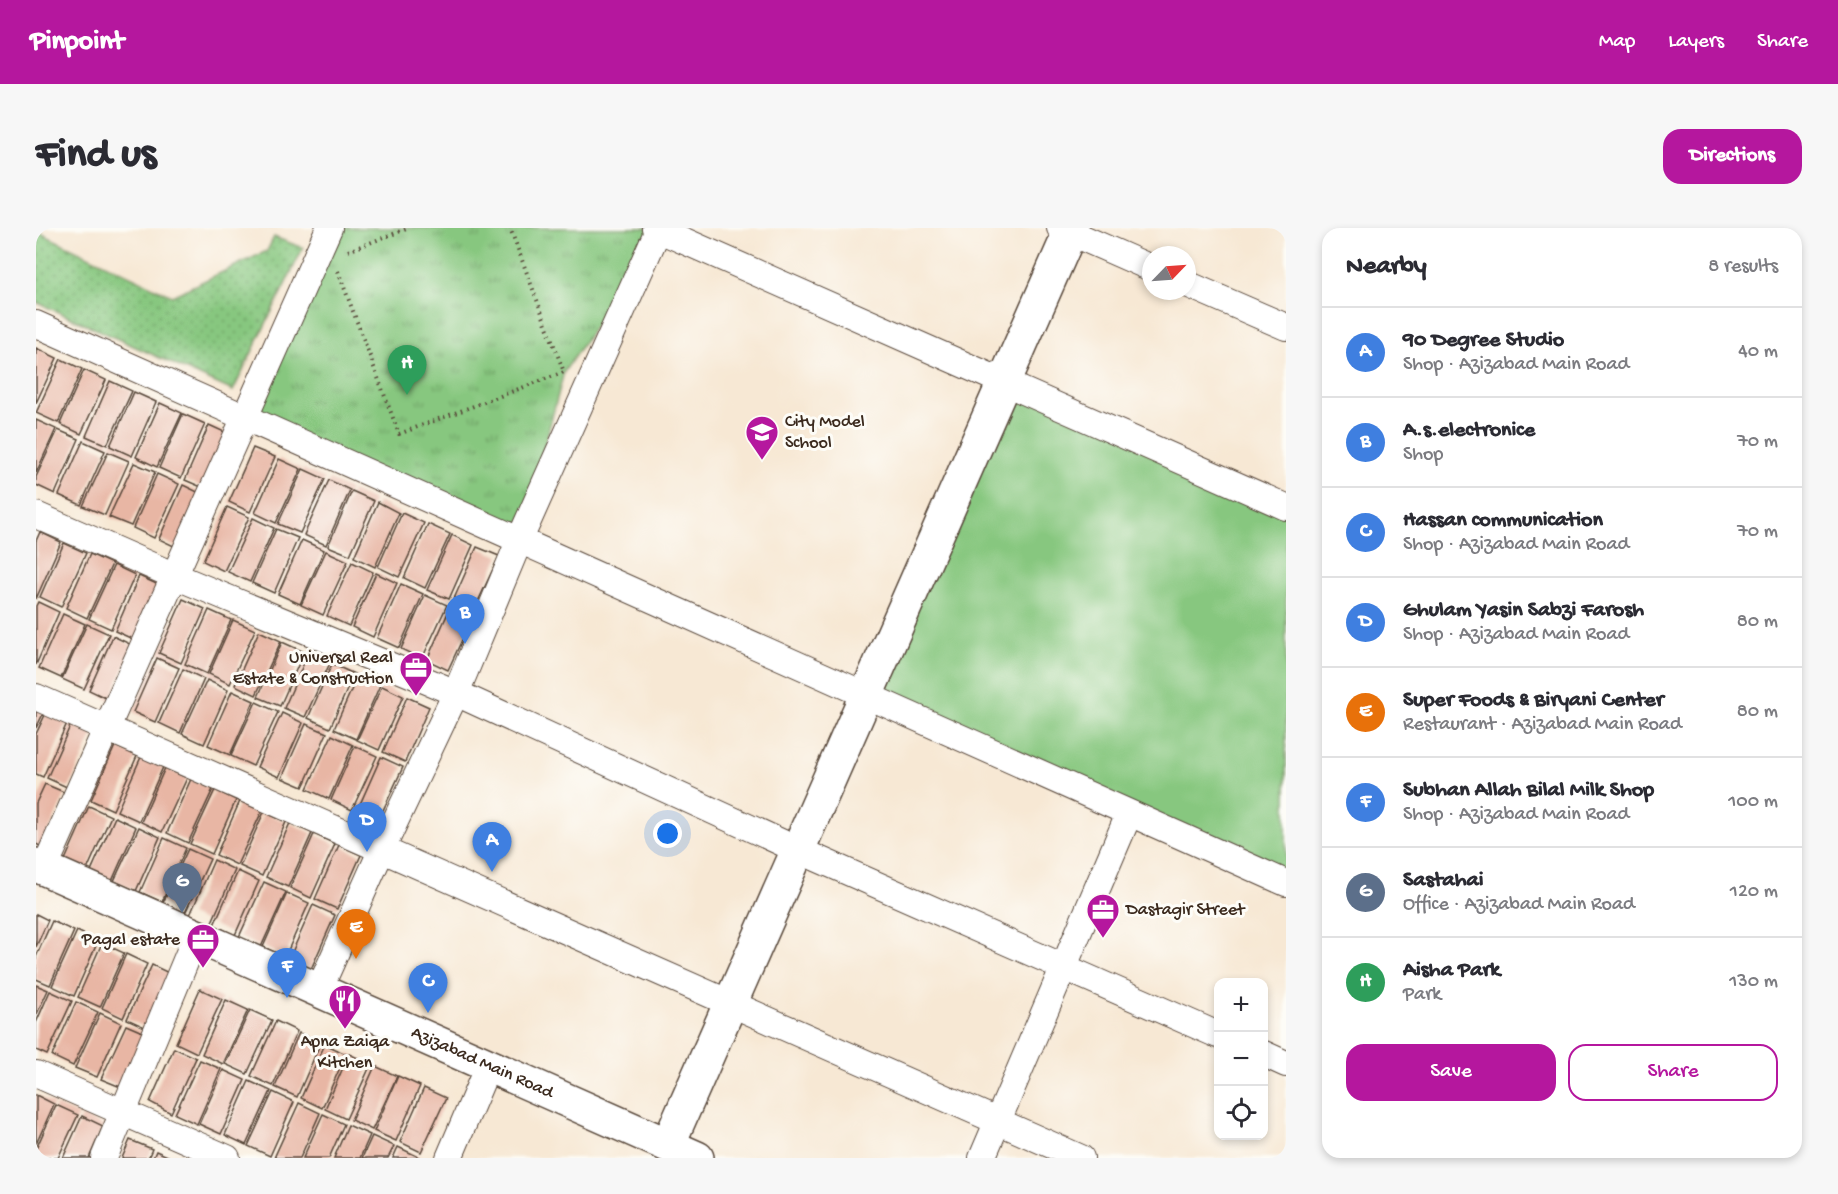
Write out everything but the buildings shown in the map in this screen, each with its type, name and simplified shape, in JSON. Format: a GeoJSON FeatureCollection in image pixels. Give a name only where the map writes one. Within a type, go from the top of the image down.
{"type":"FeatureCollection","features":[{"type":"Feature","properties":{"kind":"street"},"geometry":{"type":"LineString","coordinates":[[40,867],[107,728],[329,228]]}},
{"type":"Feature","properties":{"kind":"street"},"geometry":{"type":"LineString","coordinates":[[319,990],[382,849],[456,693],[520,539],[658,229],[1004,382],[1284,501]]}},
{"type":"Feature","properties":{"kind":"street"},"geometry":{"type":"LineString","coordinates":[[668,1145],[1004,382],[1067,229],[1142,264]]}},
{"type":"Feature","properties":{"kind":"street"},"geometry":{"type":"LineString","coordinates":[[1196,288],[1286,327]]}},
{"type":"Feature","properties":{"kind":"street"},"geometry":{"type":"LineString","coordinates":[[36,324],[1286,884]]}},
{"type":"Feature","properties":{"kind":"street"},"geometry":{"type":"LineString","coordinates":[[36,515],[175,576],[456,693],[798,850],[1214,1033]]}},
{"type":"Feature","properties":{"kind":"street"},"geometry":{"type":"LineString","coordinates":[[36,697],[1081,1158]]}},
{"type":"Feature","properties":{"kind":"street"},"geometry":{"type":"LineString","coordinates":[[982,1158],[1129,814]]}},
{"type":"Feature","properties":{"kind":"street","name":"Azizabad Main Road"},"geometry":{"type":"LineString","coordinates":[[40,867],[697,1158]]}},
{"type":"Feature","properties":{"kind":"street"},"geometry":{"type":"LineString","coordinates":[[104,1158],[196,936]]}},
{"type":"Feature","properties":{"kind":"street"},"geometry":{"type":"LineString","coordinates":[[1268,1056],[1286,1064]]}},
{"type":"Feature","properties":{"kind":"street"},"geometry":{"type":"LineString","coordinates":[[449,1158],[488,1066]]}},
{"type":"Feature","properties":{"kind":"street"},"geometry":{"type":"LineString","coordinates":[[36,1074],[227,1158]]}},
{"type":"Feature","properties":{"kind":"path"},"geometry":{"type":"LineString","coordinates":[[344,253],[409,228]]}},
{"type":"Feature","properties":{"kind":"path"},"geometry":{"type":"LineString","coordinates":[[337,268],[399,434],[564,372],[510,228]]}},
{"type":"Feature","properties":{"kind":"green space"},"geometry":{"type":"Polygon","coordinates":[[[329,228],[655,228],[659,230],[564,372],[520,539],[245,417],[329,228]]]}},
{"type":"Feature","properties":{"kind":"green space"},"geometry":{"type":"Polygon","coordinates":[[[36,231],[172,296],[267,251],[274,237],[303,248],[233,391],[36,302],[36,231]]]}},
{"type":"Feature","properties":{"kind":"green space"},"geometry":{"type":"Polygon","coordinates":[[[1004,382],[1286,507],[1286,884],[866,696],[1004,382]]]}},
{"type":"Feature","properties":{"kind":"place","name":"Aisha Park"},"geometry":{"type":"Point","coordinates":[407,395]}},
{"type":"Feature","properties":{"kind":"place","name":"City Model School"},"geometry":{"type":"Point","coordinates":[762,461]}},
{"type":"Feature","properties":{"kind":"place","name":"A.s.electronice"},"geometry":{"type":"Point","coordinates":[465,644]}},
{"type":"Feature","properties":{"kind":"place","name":"Universal Real Estate & Construction"},"geometry":{"type":"Point","coordinates":[416,697]}},
{"type":"Feature","properties":{"kind":"place","name":"Ghulam Yasin Sabzi Farosh"},"geometry":{"type":"Point","coordinates":[367,852]}},
{"type":"Feature","properties":{"kind":"place","name":"90 Degree Studio"},"geometry":{"type":"Point","coordinates":[492,872]}},
{"type":"Feature","properties":{"kind":"place","name":"Sastahai"},"geometry":{"type":"Point","coordinates":[182,913]}},
{"type":"Feature","properties":{"kind":"place","name":"Dastagir Street"},"geometry":{"type":"Point","coordinates":[1103,939]}},
{"type":"Feature","properties":{"kind":"place","name":"Super Foods & Biryani Center"},"geometry":{"type":"Point","coordinates":[356,959]}},
{"type":"Feature","properties":{"kind":"place","name":"Pagal estate"},"geometry":{"type":"Point","coordinates":[203,969]}},
{"type":"Feature","properties":{"kind":"place","name":"Subhan Allah Bilal Milk Shop"},"geometry":{"type":"Point","coordinates":[287,998]}},
{"type":"Feature","properties":{"kind":"place","name":"Hassan communication"},"geometry":{"type":"Point","coordinates":[428,1013]}},
{"type":"Feature","properties":{"kind":"place","name":"Apna Zaiqa Kitchen"},"geometry":{"type":"Point","coordinates":[345,1030]}}]}
